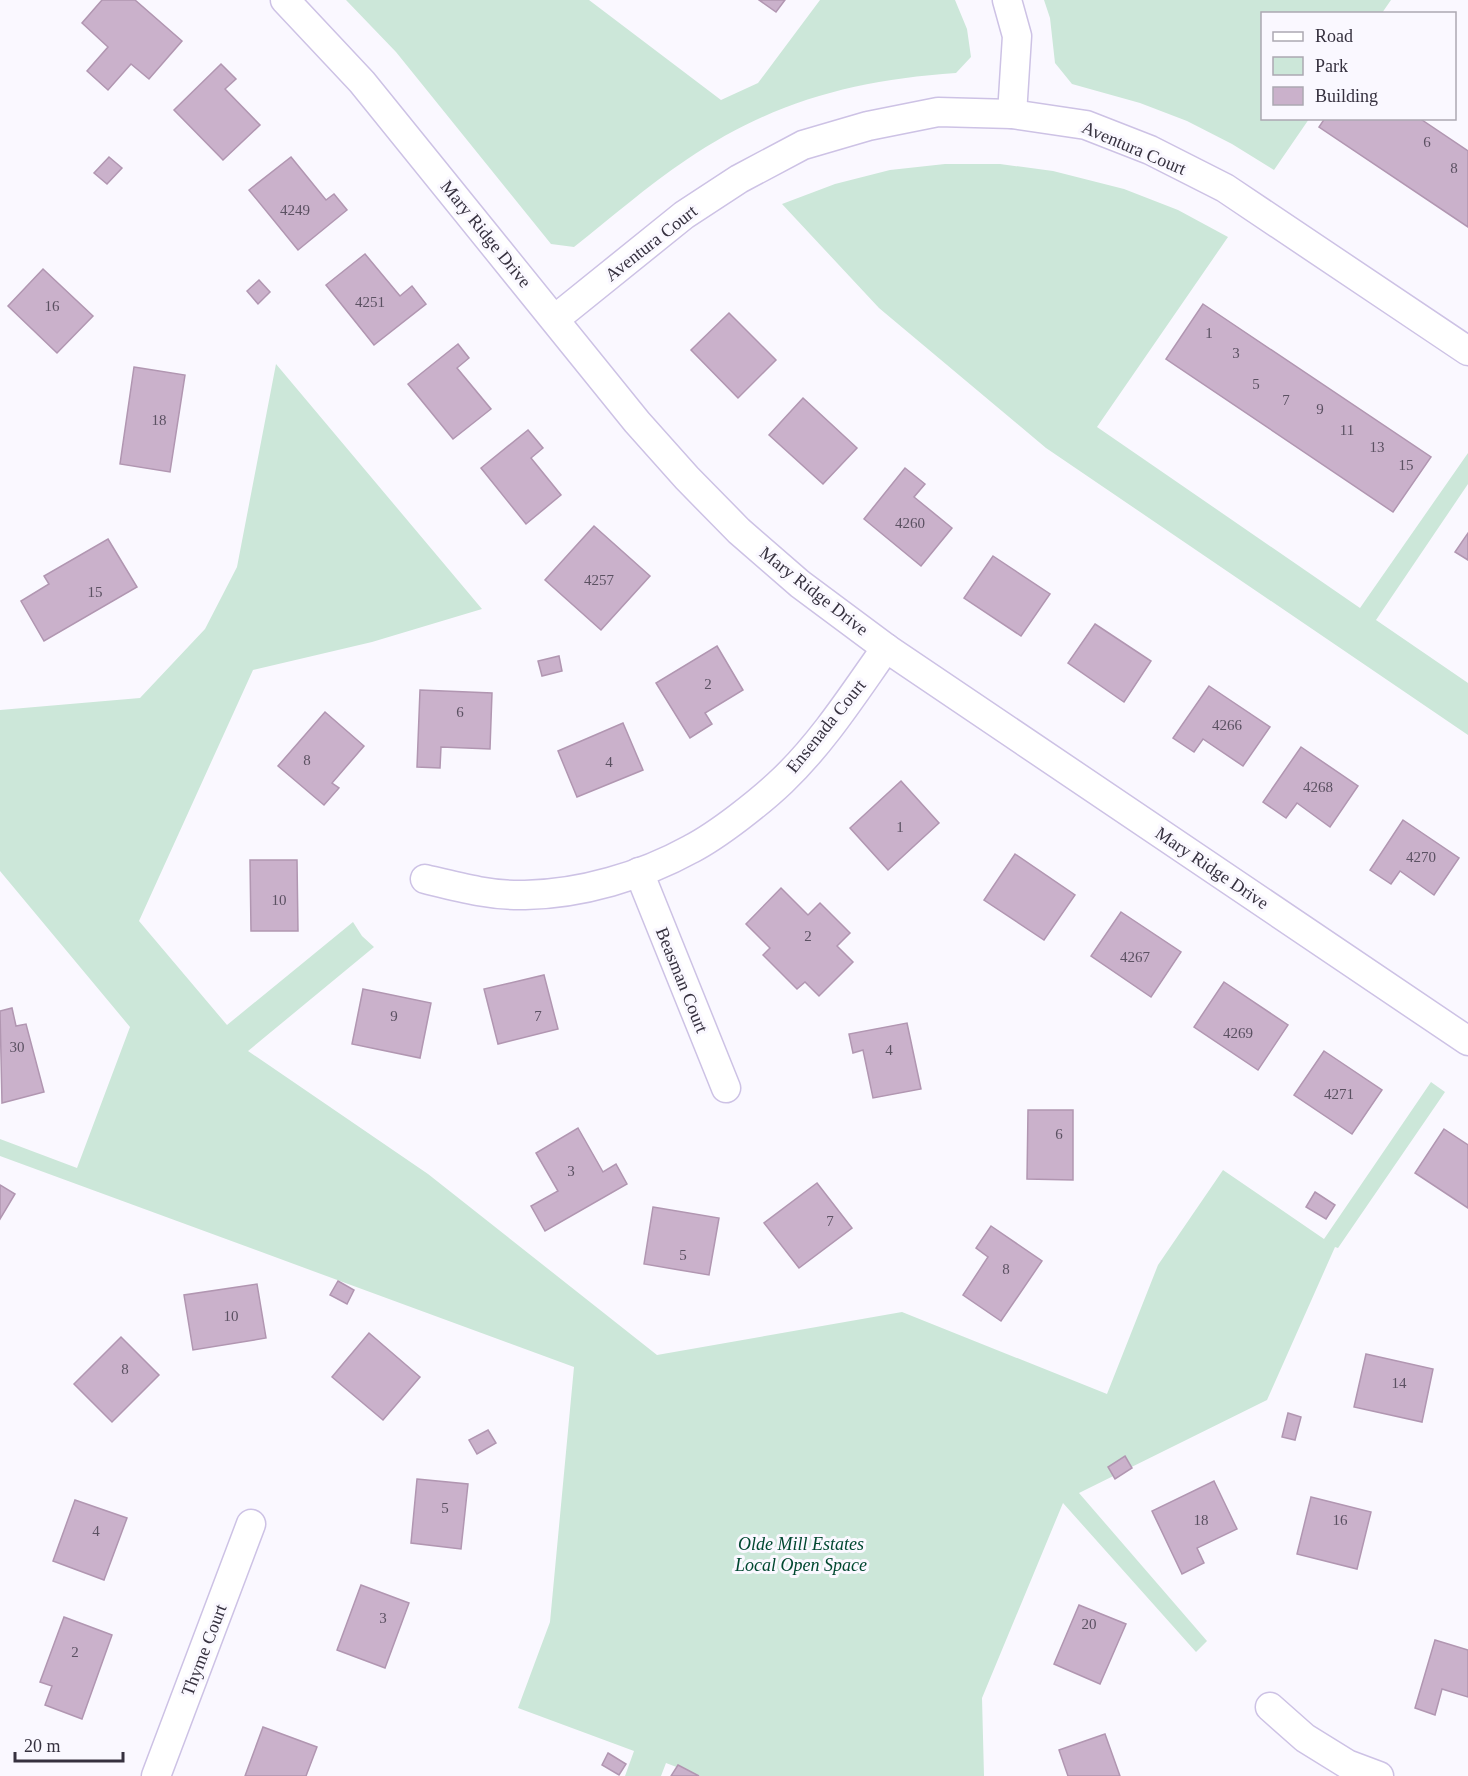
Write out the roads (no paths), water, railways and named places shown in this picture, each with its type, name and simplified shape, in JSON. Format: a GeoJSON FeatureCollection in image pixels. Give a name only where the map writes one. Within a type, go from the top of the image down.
{"type":"FeatureCollection","features":[{"type":"Feature","properties":{"kind":"street","name":"Mary Ridge Drive"},"geometry":{"type":"LineString","coordinates":[[285,0],[362,82],[637,422],[739,531],[800,584],[886,648],[1468,1041]]}},
{"type":"Feature","properties":{"kind":"street"},"geometry":{"type":"LineString","coordinates":[[1007,0],[1017,36],[1012,114]]}},
{"type":"Feature","properties":{"kind":"street","name":"Aventura Court"},"geometry":{"type":"LineString","coordinates":[[555,319],[684,215],[739,179],[803,145],[868,126],[938,112],[1012,114],[1086,125],[1150,150],[1214,183],[1468,351]]}},
{"type":"Feature","properties":{"kind":"street","name":"Ensenada Court"},"geometry":{"type":"LineString","coordinates":[[425,879],[475,891],[524,895],[576,890],[639,872],[692,849],[733,821],[782,781],[827,731],[886,648]]}},
{"type":"Feature","properties":{"kind":"street","name":"Beasman Court"},"geometry":{"type":"LineString","coordinates":[[639,872],[726,1088]]}},
{"type":"Feature","properties":{"kind":"street","name":"Thyme Court"},"geometry":{"type":"LineString","coordinates":[[156,1776],[251,1524]]}},
{"type":"Feature","properties":{"kind":"street"},"geometry":{"type":"LineString","coordinates":[[1270,1707],[1305,1738],[1347,1764],[1379,1776]]}},
{"type":"Feature","properties":{"kind":"park label","name":"Olde Mill Estates Local Open Space"},"geometry":{"type":"Point","coordinates":[801,1554]}}]}
